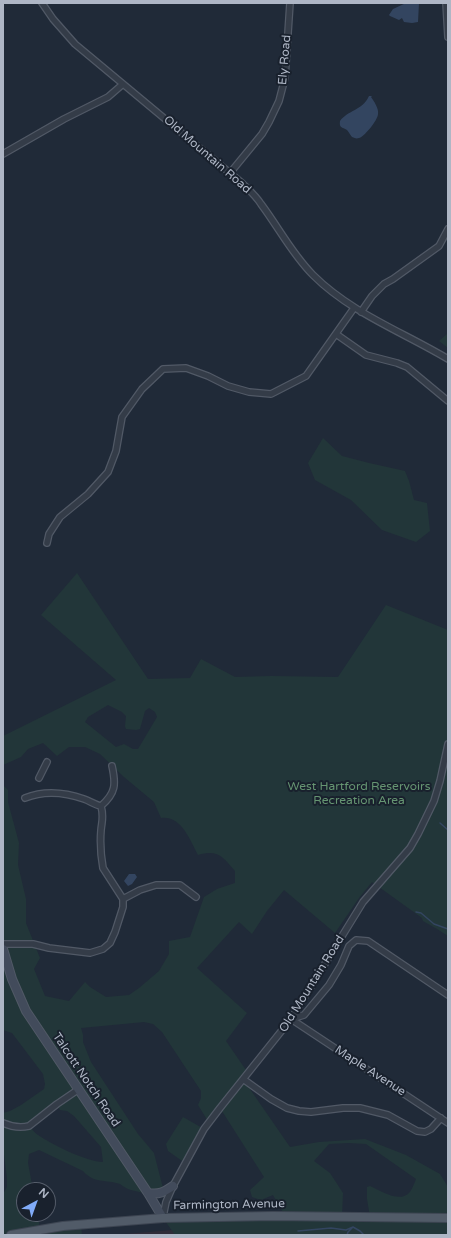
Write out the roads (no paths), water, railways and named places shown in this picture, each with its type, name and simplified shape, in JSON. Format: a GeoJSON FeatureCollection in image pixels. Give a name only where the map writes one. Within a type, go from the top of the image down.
{"type":"FeatureCollection","features":[{"type":"Feature","properties":{"kind":"main road","name":"Farmington Avenue"},"geometry":{"type":"LineString","coordinates":[[11,1235],[63,1226],[163,1218],[274,1216],[448,1218]]}},
{"type":"Feature","properties":{"kind":"street","name":"Old Mountain Road"},"geometry":{"type":"LineString","coordinates":[[42,3],[53,19],[72,41],[242,184],[260,202],[292,250],[312,274],[333,293],[354,308],[448,359]]}},
{"type":"Feature","properties":{"kind":"street","name":"Ely Road"},"geometry":{"type":"LineString","coordinates":[[230,173],[262,134],[270,122],[279,101],[285,78],[290,3]]}},
{"type":"Feature","properties":{"kind":"street"},"geometry":{"type":"LineString","coordinates":[[446,3],[448,37]]}},
{"type":"Feature","properties":{"kind":"street"},"geometry":{"type":"LineString","coordinates":[[3,154],[64,119],[108,97],[123,84]]}},
{"type":"Feature","properties":{"kind":"street"},"geometry":{"type":"LineString","coordinates":[[361,312],[372,296],[384,284],[439,246],[448,230]]}},
{"type":"Feature","properties":{"kind":"street"},"geometry":{"type":"LineString","coordinates":[[47,543],[49,534],[60,517],[88,494],[108,472],[116,451],[122,417],[142,389],[163,369],[186,368],[208,376],[228,386],[249,392],[271,394],[306,376],[354,308]]}},
{"type":"Feature","properties":{"kind":"street"},"geometry":{"type":"LineString","coordinates":[[336,334],[366,355],[407,367],[448,400]]}},
{"type":"Feature","properties":{"kind":"street","name":"Old Mountain Road"},"geometry":{"type":"LineString","coordinates":[[163,1218],[166,1202],[173,1186],[204,1129],[291,1019],[363,902],[406,852],[418,834],[434,800],[440,781],[448,744]]}},
{"type":"Feature","properties":{"kind":"street"},"geometry":{"type":"LineString","coordinates":[[39,778],[47,762]]}},
{"type":"Feature","properties":{"kind":"street"},"geometry":{"type":"LineString","coordinates":[[101,806],[108,800],[114,789],[112,766]]}},
{"type":"Feature","properties":{"kind":"street"},"geometry":{"type":"LineString","coordinates":[[25,798],[39,793],[59,792],[85,799],[101,806]]}},
{"type":"Feature","properties":{"kind":"street"},"geometry":{"type":"LineString","coordinates":[[3,944],[33,944],[49,948],[90,953],[103,949],[110,943],[116,932],[123,907],[123,899],[112,883],[102,863],[101,832],[104,815],[101,806]]}},
{"type":"Feature","properties":{"kind":"street"},"geometry":{"type":"LineString","coordinates":[[123,899],[140,890],[156,886],[175,885],[180,885],[196,897]]}},
{"type":"Feature","properties":{"kind":"street"},"geometry":{"type":"LineString","coordinates":[[291,1019],[304,1015],[329,985],[341,965],[349,946],[356,940],[368,941],[448,995]]}},
{"type":"Feature","properties":{"kind":"street","name":"Talcott Notch Road"},"geometry":{"type":"LineString","coordinates":[[3,950],[12,979],[26,1011],[148,1193],[163,1218]]}},
{"type":"Feature","properties":{"kind":"street","name":"Maple Avenue"},"geometry":{"type":"LineString","coordinates":[[291,1019],[448,1123]]}},
{"type":"Feature","properties":{"kind":"street"},"geometry":{"type":"LineString","coordinates":[[243,1079],[271,1099],[287,1108],[299,1111],[311,1112],[343,1108],[360,1108],[388,1115],[417,1131],[425,1132],[431,1129],[441,1118]]}},
{"type":"Feature","properties":{"kind":"street"},"geometry":{"type":"LineString","coordinates":[[3,1124],[14,1127],[29,1126],[79,1089]]}},
{"type":"Feature","properties":{"kind":"street"},"geometry":{"type":"LineString","coordinates":[[148,1193],[156,1194],[164,1192],[173,1186]]}},
{"type":"Feature","properties":{"kind":"water"},"geometry":{"type":"Polygon","coordinates":[[[406,3],[419,3],[418,22],[404,22],[402,18],[399,20],[389,15],[393,9],[406,3]]]}},
{"type":"Feature","properties":{"kind":"water"},"geometry":{"type":"Polygon","coordinates":[[[369,96],[372,96],[371,97],[377,107],[377,117],[364,135],[358,138],[352,137],[347,130],[340,126],[340,121],[343,117],[363,105],[369,96]]]}},
{"type":"Feature","properties":{"kind":"water"},"geometry":{"type":"Polygon","coordinates":[[[129,874],[135,874],[137,877],[132,884],[128,886],[124,881],[129,874]]]}},
{"type":"Feature","properties":{"kind":"waterway"},"geometry":{"type":"LineString","coordinates":[[440,823],[448,830]]}},
{"type":"Feature","properties":{"kind":"waterway"},"geometry":{"type":"LineString","coordinates":[[416,912],[421,913],[434,924],[448,929]]}},
{"type":"Feature","properties":{"kind":"waterway"},"geometry":{"type":"LineString","coordinates":[[298,1231],[331,1228],[346,1230],[353,1227]]}},
{"type":"Feature","properties":{"kind":"waterway"},"geometry":{"type":"LineString","coordinates":[[347,1235],[353,1227],[364,1235]]}},
{"type":"Feature","properties":{"kind":"park label","name":"West Hartford Reservoirs Recreation Area"},"geometry":{"type":"Point","coordinates":[359,794]}}]}
